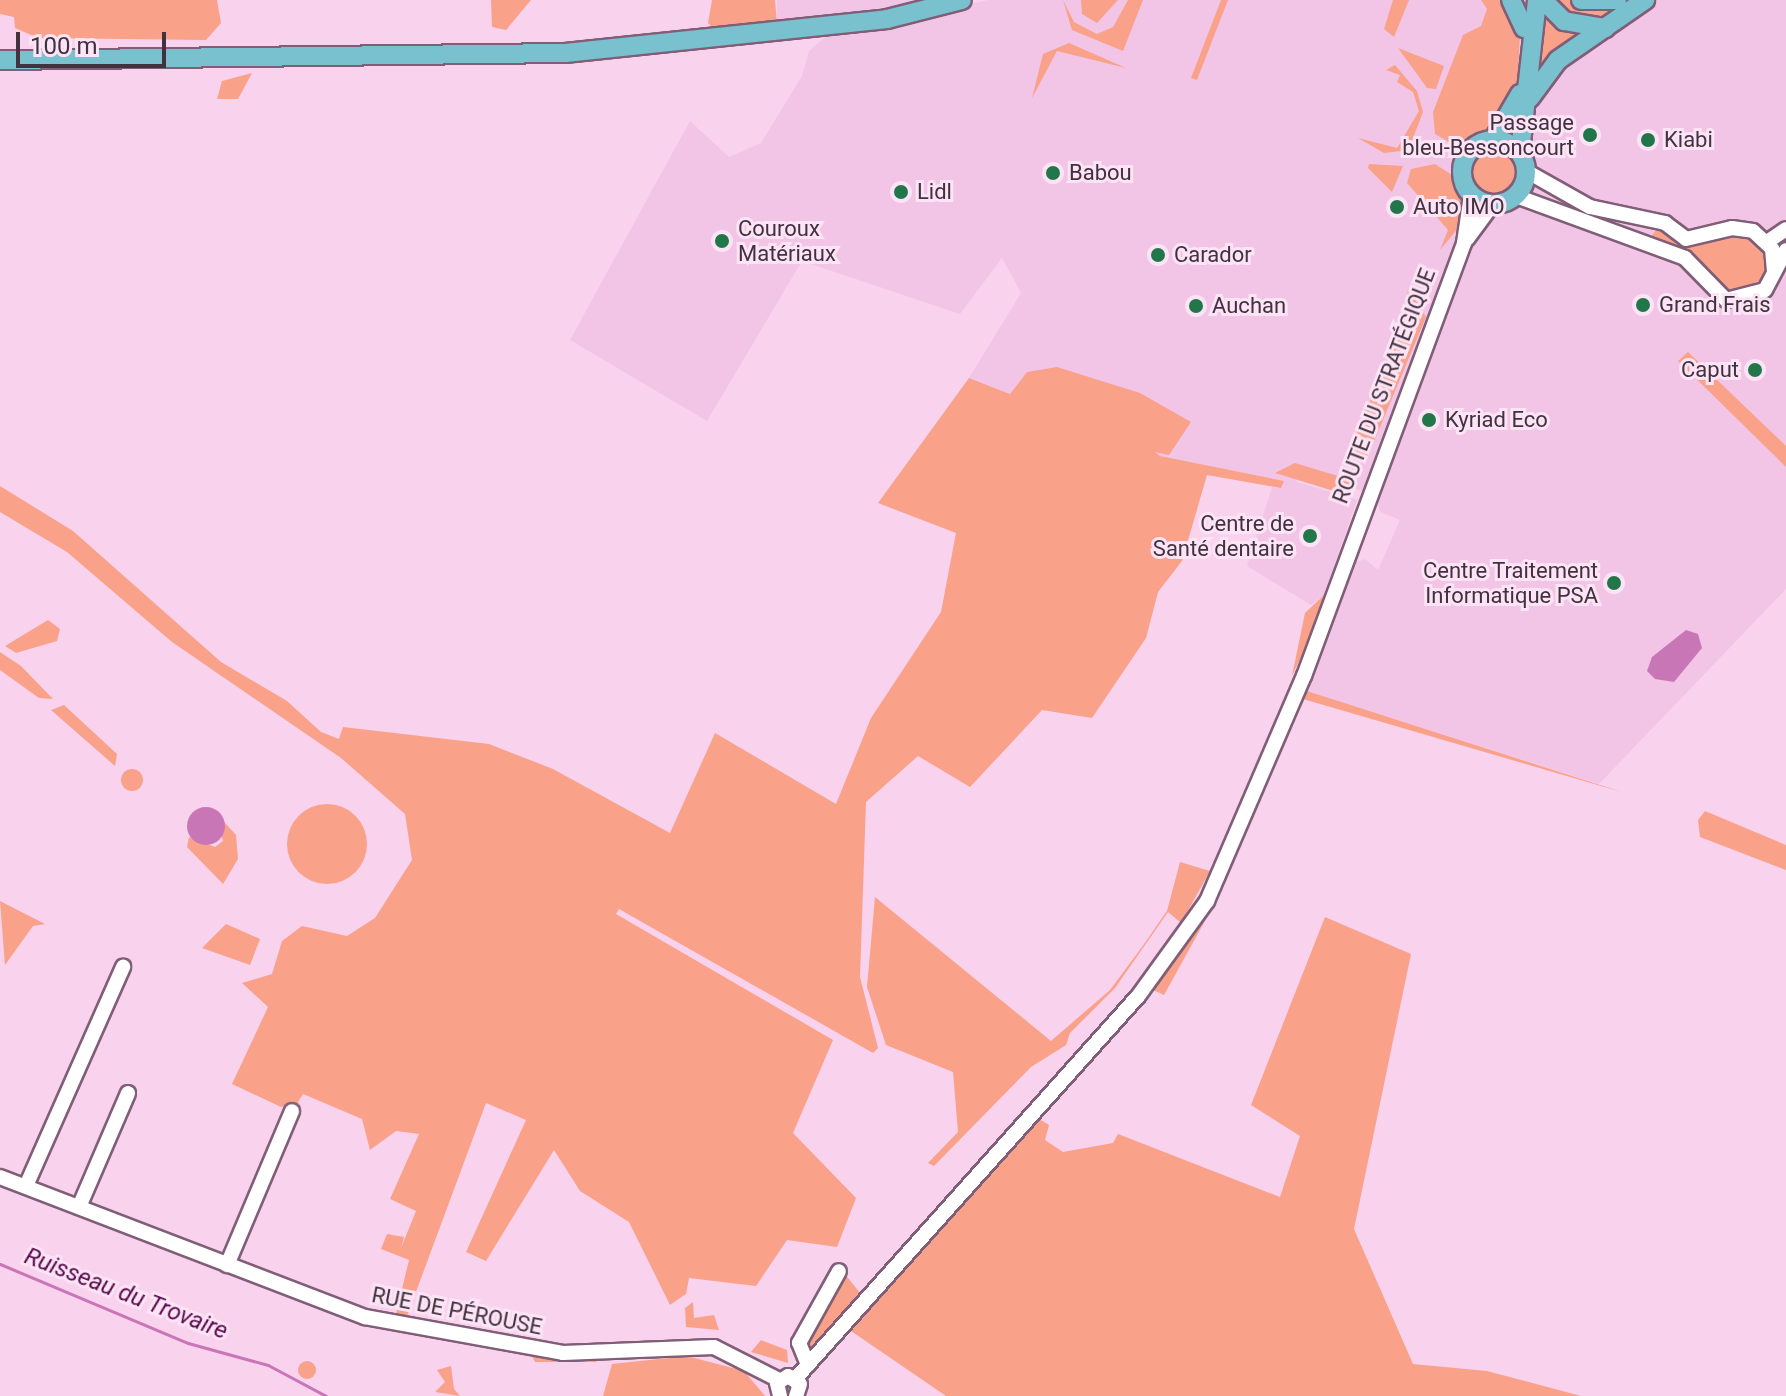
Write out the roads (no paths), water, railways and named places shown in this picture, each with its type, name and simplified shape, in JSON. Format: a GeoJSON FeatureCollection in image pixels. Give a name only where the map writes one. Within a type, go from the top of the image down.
{"type":"FeatureCollection","features":[{"type":"Feature","properties":{"kind":"main road"},"geometry":{"type":"LineString","coordinates":[[0,60],[565,53],[921,12],[962,0]]}},
{"type":"Feature","properties":{"kind":"main road"},"geometry":{"type":"LineString","coordinates":[[1511,0],[1524,28]]}},
{"type":"Feature","properties":{"kind":"main road"},"geometry":{"type":"LineString","coordinates":[[1526,0],[1522,86],[1494,139],[1472,148],[1463,162],[1471,195],[1493,204],[1516,196],[1526,171],[1520,152],[1530,98],[1540,0]]}},
{"type":"Feature","properties":{"kind":"main road"},"geometry":{"type":"LineString","coordinates":[[1540,0],[1564,21],[1605,28]]}},
{"type":"Feature","properties":{"kind":"main road"},"geometry":{"type":"LineString","coordinates":[[1581,0],[1617,0]]}},
{"type":"Feature","properties":{"kind":"main road"},"geometry":{"type":"LineString","coordinates":[[1530,98],[1558,60],[1645,0]]}},
{"type":"Feature","properties":{"kind":"main road"},"geometry":{"type":"LineString","coordinates":[[1494,139],[1520,152]]}},
{"type":"Feature","properties":{"kind":"street"},"geometry":{"type":"LineString","coordinates":[[1526,171],[1590,207],[1665,223],[1686,239],[1732,228],[1767,242]]}},
{"type":"Feature","properties":{"kind":"street","name":"ROUTE DU STRATÉGIQUE"},"geometry":{"type":"LineString","coordinates":[[800,1390],[808,1365],[1139,995],[1199,914],[1252,804],[1351,547],[1464,243],[1471,195]]}},
{"type":"Feature","properties":{"kind":"street"},"geometry":{"type":"LineString","coordinates":[[1516,196],[1685,258],[1726,300],[1750,298],[1773,276],[1786,250]]}},
{"type":"Feature","properties":{"kind":"street","name":"ROUTE DU STRATÉGIQUE"},"geometry":{"type":"LineString","coordinates":[[1464,243],[1493,204]]}},
{"type":"Feature","properties":{"kind":"street"},"geometry":{"type":"LineString","coordinates":[[1767,242],[1786,229]]}},
{"type":"Feature","properties":{"kind":"street"},"geometry":{"type":"LineString","coordinates":[[1767,242],[1773,276]]}},
{"type":"Feature","properties":{"kind":"street"},"geometry":{"type":"LineString","coordinates":[[26,1186],[123,967]]}},
{"type":"Feature","properties":{"kind":"street"},"geometry":{"type":"LineString","coordinates":[[79,1207],[128,1093]]}},
{"type":"Feature","properties":{"kind":"street"},"geometry":{"type":"LineString","coordinates":[[227,1265],[292,1111]]}},
{"type":"Feature","properties":{"kind":"street","name":"RUE DE PÉROUSE"},"geometry":{"type":"LineString","coordinates":[[0,1177],[227,1265],[408,1328],[563,1353],[714,1347],[779,1380]]}},
{"type":"Feature","properties":{"kind":"street"},"geometry":{"type":"LineString","coordinates":[[808,1365],[799,1343],[839,1271]]}},
{"type":"Feature","properties":{"kind":"street"},"geometry":{"type":"LineString","coordinates":[[780,1396],[779,1380],[800,1390]]}},
{"type":"Feature","properties":{"kind":"waterway","name":"Ruisseau du Trovaire"},"geometry":{"type":"LineString","coordinates":[[0,1264],[188,1343],[268,1365],[326,1396]]}},
{"type":"Feature","properties":{"kind":"place","name":"Passage bleu-Bessoncourt"},"geometry":{"type":"Point","coordinates":[1590,135]}},
{"type":"Feature","properties":{"kind":"place","name":"Kiabi"},"geometry":{"type":"Point","coordinates":[1648,140]}},
{"type":"Feature","properties":{"kind":"place","name":"Babou"},"geometry":{"type":"Point","coordinates":[1053,173]}},
{"type":"Feature","properties":{"kind":"place","name":"Lidl"},"geometry":{"type":"Point","coordinates":[901,192]}},
{"type":"Feature","properties":{"kind":"place","name":"Auto IMO"},"geometry":{"type":"Point","coordinates":[1397,207]}},
{"type":"Feature","properties":{"kind":"place","name":"Couroux Matériaux"},"geometry":{"type":"Point","coordinates":[722,241]}},
{"type":"Feature","properties":{"kind":"place","name":"Carador"},"geometry":{"type":"Point","coordinates":[1158,255]}},
{"type":"Feature","properties":{"kind":"place","name":"Grand Frais"},"geometry":{"type":"Point","coordinates":[1643,305]}},
{"type":"Feature","properties":{"kind":"place","name":"Auchan"},"geometry":{"type":"Point","coordinates":[1196,306]}},
{"type":"Feature","properties":{"kind":"place","name":"Caput"},"geometry":{"type":"Point","coordinates":[1755,370]}},
{"type":"Feature","properties":{"kind":"place","name":"Kyriad Eco"},"geometry":{"type":"Point","coordinates":[1429,420]}},
{"type":"Feature","properties":{"kind":"place","name":"Centre de Santé dentaire"},"geometry":{"type":"Point","coordinates":[1310,536]}},
{"type":"Feature","properties":{"kind":"place","name":"Centre Traitement Informatique PSA"},"geometry":{"type":"Point","coordinates":[1614,583]}}]}
